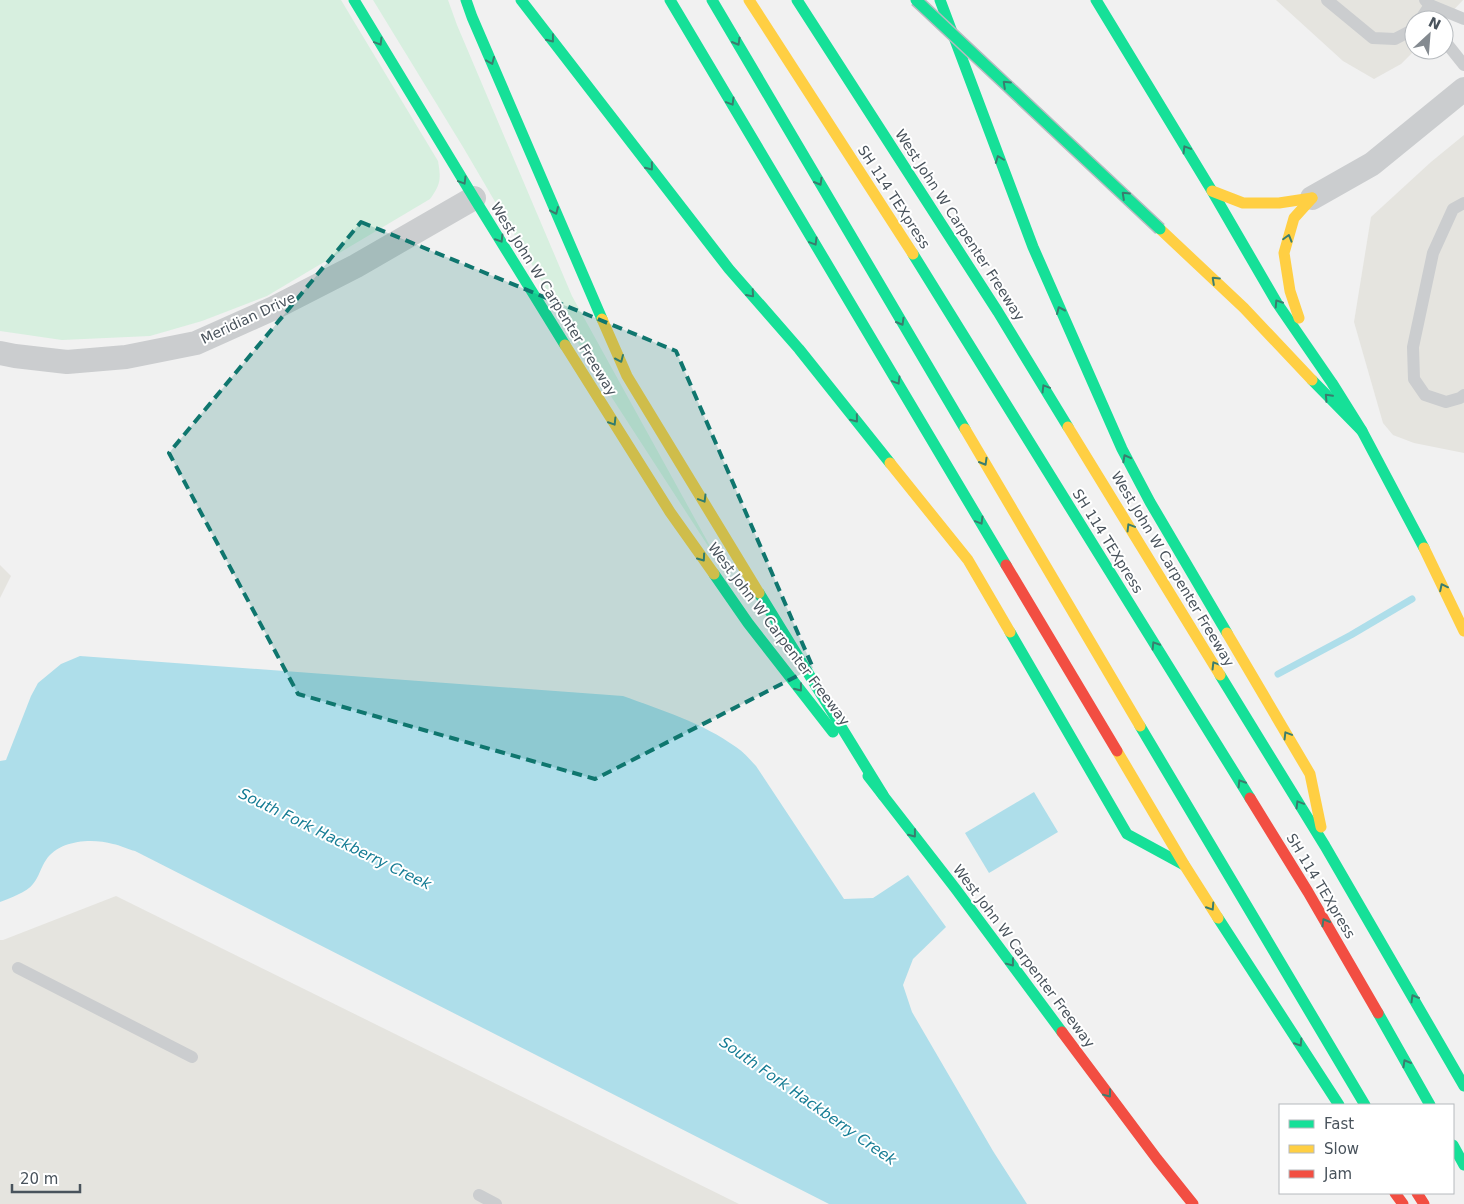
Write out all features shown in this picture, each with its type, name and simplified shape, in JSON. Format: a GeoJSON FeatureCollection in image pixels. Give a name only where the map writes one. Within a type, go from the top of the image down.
{"type":"FeatureCollection","features":[{"type":"Feature","properties":{"kind":"main road","name":"West John W Carpenter Freeway"},"geometry":{"type":"LineString","coordinates":[[354,0],[474,198],[670,512],[748,623],[955,888],[1157,1159],[1193,1204]]}},
{"type":"Feature","properties":{"kind":"main road"},"geometry":{"type":"LineString","coordinates":[[466,0],[627,376],[883,795]]}},
{"type":"Feature","properties":{"kind":"main road"},"geometry":{"type":"LineString","coordinates":[[521,0],[729,269],[799,349],[968,560],[1127,834],[1185,866]]}},
{"type":"Feature","properties":{"kind":"main road"},"geometry":{"type":"LineString","coordinates":[[670,0],[1185,866],[1338,1104]]}},
{"type":"Feature","properties":{"kind":"main road"},"geometry":{"type":"LineString","coordinates":[[712,0],[1364,1104]]}},
{"type":"Feature","properties":{"kind":"main road","name":"SH 114 TEXpress"},"geometry":{"type":"LineString","coordinates":[[749,0],[896,226],[1298,876],[1429,1104]]}},
{"type":"Feature","properties":{"kind":"main road","name":"West John W Carpenter Freeway"},"geometry":{"type":"LineString","coordinates":[[797,0],[998,312],[1325,846],[1464,1086]]}},
{"type":"Feature","properties":{"kind":"main road"},"geometry":{"type":"LineString","coordinates":[[916,0],[1244,308],[1362,431]]}},
{"type":"Feature","properties":{"kind":"main road"},"geometry":{"type":"LineString","coordinates":[[940,0],[1033,248],[1122,449],[1150,502],[1310,774],[1325,846]]}},
{"type":"Feature","properties":{"kind":"main road"},"geometry":{"type":"LineString","coordinates":[[1096,0],[1278,303],[1362,431],[1414,528],[1464,631]]}},
{"type":"Feature","properties":{"kind":"main road"},"geometry":{"type":"LineString","coordinates":[[1212,191],[1243,203],[1278,203],[1312,198]]}},
{"type":"Feature","properties":{"kind":"main road"},"geometry":{"type":"LineString","coordinates":[[1311,352],[1290,291],[1284,253],[1294,218],[1312,198]]}},
{"type":"Feature","properties":{"kind":"main road"},"geometry":{"type":"LineString","coordinates":[[1454,1147],[1464,1165]]}},
{"type":"Feature","properties":{"kind":"main road"},"geometry":{"type":"LineString","coordinates":[[1157,1159],[1172,1195]]}},
{"type":"Feature","properties":{"kind":"street"},"geometry":{"type":"LineString","coordinates":[[1312,198],[1372,164],[1464,89]]}},
{"type":"Feature","properties":{"kind":"street","name":"Meridian Drive"},"geometry":{"type":"LineString","coordinates":[[0,353],[67,362],[126,358],[196,343],[274,308],[339,274],[474,198]]}},
{"type":"Feature","properties":{"kind":"lane"},"geometry":{"type":"LineString","coordinates":[[1327,0],[1373,38],[1395,39],[1404,34]]}},
{"type":"Feature","properties":{"kind":"lane"},"geometry":{"type":"LineString","coordinates":[[1427,2],[1464,19]]}},
{"type":"Feature","properties":{"kind":"lane"},"geometry":{"type":"LineString","coordinates":[[1454,52],[1464,65]]}},
{"type":"Feature","properties":{"kind":"lane"},"geometry":{"type":"LineString","coordinates":[[1464,203],[1454,208],[1433,253],[1413,347],[1414,379],[1425,395],[1446,402],[1464,395]]}},
{"type":"Feature","properties":{"kind":"lane"},"geometry":{"type":"LineString","coordinates":[[18,968],[192,1057]]}},
{"type":"Feature","properties":{"kind":"lane"},"geometry":{"type":"LineString","coordinates":[[479,1196],[496,1204]]}},
{"type":"Feature","properties":{"kind":"highlighted area"},"geometry":{"type":"Polygon","coordinates":[[[361,222],[676,351],[813,668],[595,779],[298,694],[169,453],[361,222]]]}},
{"type":"Feature","properties":{"kind":"shaded area"},"geometry":{"type":"Polygon","coordinates":[[[1276,0],[1463,0],[1454,10],[1404,10],[1405,60],[1374,79],[1343,61],[1276,0]]]}},
{"type":"Feature","properties":{"kind":"shaded area"},"geometry":{"type":"Polygon","coordinates":[[[1464,135],[1464,453],[1414,443],[1393,435],[1383,423],[1354,322],[1371,217],[1431,162],[1464,135]]]}},
{"type":"Feature","properties":{"kind":"shaded area"},"geometry":{"type":"Polygon","coordinates":[[[0,565],[11,576],[0,598],[0,565]]]}},
{"type":"Feature","properties":{"kind":"shaded area"},"geometry":{"type":"Polygon","coordinates":[[[116,896],[739,1204],[0,1204],[0,940],[116,896]]]}},
{"type":"Feature","properties":{"kind":"green space"},"geometry":{"type":"Polygon","coordinates":[[[0,0],[341,0],[438,161],[440,177],[438,185],[430,199],[267,296],[202,321],[150,336],[62,340],[0,331],[0,0]]]}},
{"type":"Feature","properties":{"kind":"green space"},"geometry":{"type":"Polygon","coordinates":[[[373,0],[448,0],[572,296],[721,566],[592,367],[463,147],[373,0]]]}},
{"type":"Feature","properties":{"kind":"water"},"geometry":{"type":"Polygon","coordinates":[[[80,656],[623,696],[681,718],[723,738],[742,751],[756,766],[844,899],[873,898],[908,875],[946,927],[913,959],[903,985],[912,1012],[993,1151],[1027,1204],[829,1204],[135,851],[118,845],[86,841],[76,842],[59,848],[46,860],[37,878],[27,890],[0,902],[0,761],[6,760],[38,683],[61,664],[80,656]]]}},
{"type":"Feature","properties":{"kind":"water"},"geometry":{"type":"Polygon","coordinates":[[[1034,792],[1058,832],[989,873],[965,833],[1034,792]]]}},
{"type":"Feature","properties":{"kind":"waterway","name":"South Fork Hackberry Creek"},"geometry":{"type":"LineString","coordinates":[[1278,674],[1351,635],[1412,599]]}},
{"type":"Feature","properties":{"kind":"traffic: fast"},"geometry":{"type":"LineString","coordinates":[[354,0],[565,345]]}},
{"type":"Feature","properties":{"kind":"traffic: fast"},"geometry":{"type":"LineString","coordinates":[[466,0],[602,319]]}},
{"type":"Feature","properties":{"kind":"traffic: fast"},"geometry":{"type":"LineString","coordinates":[[521,0],[729,269],[799,349],[890,463]]}},
{"type":"Feature","properties":{"kind":"traffic: fast"},"geometry":{"type":"LineString","coordinates":[[670,0],[1006,565]]}},
{"type":"Feature","properties":{"kind":"traffic: fast"},"geometry":{"type":"LineString","coordinates":[[712,0],[965,429]]}},
{"type":"Feature","properties":{"kind":"traffic: fast"},"geometry":{"type":"LineString","coordinates":[[797,0],[998,312],[1068,427]]}},
{"type":"Feature","properties":{"kind":"traffic: fast"},"geometry":{"type":"LineString","coordinates":[[916,0],[1160,229]]}},
{"type":"Feature","properties":{"kind":"traffic: fast"},"geometry":{"type":"LineString","coordinates":[[940,0],[1033,247],[1122,449],[1150,502],[1227,633]]}},
{"type":"Feature","properties":{"kind":"traffic: fast"},"geometry":{"type":"LineString","coordinates":[[1096,0],[1212,191],[1277,303],[1332,383],[1362,431],[1424,548]]}},
{"type":"Feature","properties":{"kind":"traffic: fast"},"geometry":{"type":"LineString","coordinates":[[913,254],[1250,798]]}},
{"type":"Feature","properties":{"kind":"traffic: fast"},"geometry":{"type":"LineString","coordinates":[[1312,380],[1362,431]]}},
{"type":"Feature","properties":{"kind":"traffic: fast"},"geometry":{"type":"LineString","coordinates":[[714,574],[748,623],[833,732]]}},
{"type":"Feature","properties":{"kind":"traffic: fast"},"geometry":{"type":"LineString","coordinates":[[759,593],[883,795]]}},
{"type":"Feature","properties":{"kind":"traffic: fast"},"geometry":{"type":"LineString","coordinates":[[1010,632],[1127,834],[1184,865]]}},
{"type":"Feature","properties":{"kind":"traffic: fast"},"geometry":{"type":"LineString","coordinates":[[1220,675],[1325,846],[1464,1086]]}},
{"type":"Feature","properties":{"kind":"traffic: fast"},"geometry":{"type":"LineString","coordinates":[[1140,726],[1364,1104]]}},
{"type":"Feature","properties":{"kind":"traffic: fast"},"geometry":{"type":"LineString","coordinates":[[868,776],[955,888],[1062,1032]]}},
{"type":"Feature","properties":{"kind":"traffic: fast"},"geometry":{"type":"LineString","coordinates":[[1218,918],[1338,1104]]}},
{"type":"Feature","properties":{"kind":"traffic: fast"},"geometry":{"type":"LineString","coordinates":[[1378,1013],[1429,1104]]}},
{"type":"Feature","properties":{"kind":"traffic: fast"},"geometry":{"type":"LineString","coordinates":[[1454,1147],[1464,1165]]}},
{"type":"Feature","properties":{"kind":"traffic: slow"},"geometry":{"type":"LineString","coordinates":[[749,0],[913,254]]}},
{"type":"Feature","properties":{"kind":"traffic: slow"},"geometry":{"type":"LineString","coordinates":[[1212,191],[1243,203],[1279,203],[1312,198]]}},
{"type":"Feature","properties":{"kind":"traffic: slow"},"geometry":{"type":"LineString","coordinates":[[1299,318],[1290,291],[1284,253],[1294,218],[1312,198]]}},
{"type":"Feature","properties":{"kind":"traffic: slow"},"geometry":{"type":"LineString","coordinates":[[1160,229],[1244,308],[1312,380]]}},
{"type":"Feature","properties":{"kind":"traffic: slow"},"geometry":{"type":"LineString","coordinates":[[602,319],[627,376],[759,593]]}},
{"type":"Feature","properties":{"kind":"traffic: slow"},"geometry":{"type":"LineString","coordinates":[[565,345],[670,512],[714,574]]}},
{"type":"Feature","properties":{"kind":"traffic: slow"},"geometry":{"type":"LineString","coordinates":[[1068,427],[1220,675]]}},
{"type":"Feature","properties":{"kind":"traffic: slow"},"geometry":{"type":"LineString","coordinates":[[965,429],[1140,726]]}},
{"type":"Feature","properties":{"kind":"traffic: slow"},"geometry":{"type":"LineString","coordinates":[[890,463],[968,560],[1010,632]]}},
{"type":"Feature","properties":{"kind":"traffic: slow"},"geometry":{"type":"LineString","coordinates":[[1424,548],[1464,631]]}},
{"type":"Feature","properties":{"kind":"traffic: slow"},"geometry":{"type":"LineString","coordinates":[[1227,633],[1310,774],[1321,827]]}},
{"type":"Feature","properties":{"kind":"traffic: slow"},"geometry":{"type":"LineString","coordinates":[[1117,751],[1218,918]]}},
{"type":"Feature","properties":{"kind":"traffic: jam"},"geometry":{"type":"LineString","coordinates":[[1006,565],[1117,751]]}},
{"type":"Feature","properties":{"kind":"traffic: jam"},"geometry":{"type":"LineString","coordinates":[[1250,798],[1308,892],[1378,1013]]}},
{"type":"Feature","properties":{"kind":"traffic: jam"},"geometry":{"type":"LineString","coordinates":[[1062,1032],[1193,1204]]}},
{"type":"Feature","properties":{"kind":"traffic: jam"},"geometry":{"type":"LineString","coordinates":[[1396,1194],[1403,1204]]}},
{"type":"Feature","properties":{"kind":"traffic: jam"},"geometry":{"type":"LineString","coordinates":[[1418,1194],[1424,1204]]}}]}
